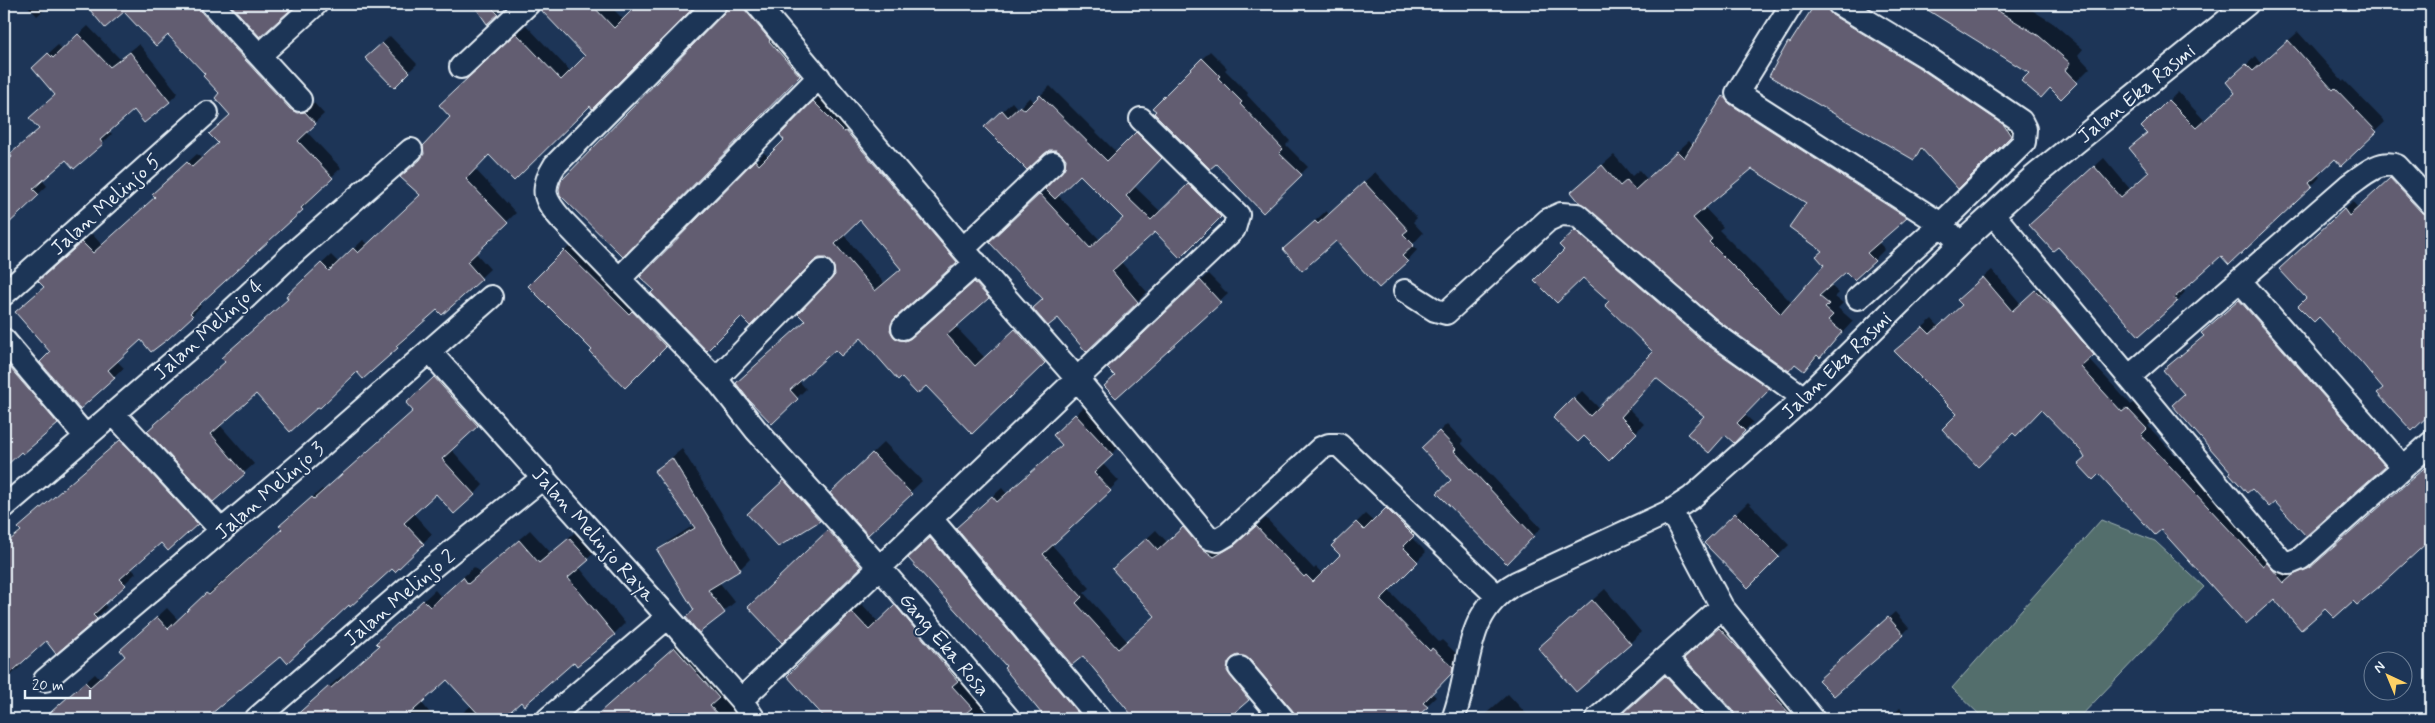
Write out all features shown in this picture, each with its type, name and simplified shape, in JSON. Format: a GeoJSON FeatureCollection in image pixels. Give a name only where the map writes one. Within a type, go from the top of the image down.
{"type":"FeatureCollection","features":[{"type":"Feature","properties":{"kind":"street"},"geometry":{"type":"LineString","coordinates":[[212,4],[300,100]]}},
{"type":"Feature","properties":{"kind":"street"},"geometry":{"type":"LineString","coordinates":[[260,55],[316,4]]}},
{"type":"Feature","properties":{"kind":"street"},"geometry":{"type":"LineString","coordinates":[[461,67],[528,4]]}},
{"type":"Feature","properties":{"kind":"street","name":"Gang Eka Rosa"},"geometry":{"type":"LineString","coordinates":[[715,4],[555,165],[547,178],[544,190],[553,210],[716,379],[756,430],[881,569],[1009,719]]}},
{"type":"Feature","properties":{"kind":"street"},"geometry":{"type":"LineString","coordinates":[[757,4],[969,256],[1078,380],[1209,538],[1218,540],[1228,534],[1321,448],[1329,445],[1339,445],[1497,596]]}},
{"type":"Feature","properties":{"kind":"street"},"geometry":{"type":"LineString","coordinates":[[1792,4],[1737,93],[1941,224],[1961,243]]}},
{"type":"Feature","properties":{"kind":"street"},"geometry":{"type":"LineString","coordinates":[[1840,4],[1925,56],[2021,121],[2025,129],[2024,142],[1941,224],[1858,298]]}},
{"type":"Feature","properties":{"kind":"street","name":"Jalan Eka Rasmi"},"geometry":{"type":"LineString","coordinates":[[1453,719],[1474,632],[1482,615],[1497,596],[1516,583],[1671,511],[1691,498],[1804,398],[1961,243],[2032,178],[2247,4]]}},
{"type":"Feature","properties":{"kind":"street"},"geometry":{"type":"LineString","coordinates":[[620,278],[819,78]]}},
{"type":"Feature","properties":{"kind":"street","name":"Jalan Melinjo 5"},"geometry":{"type":"LineString","coordinates":[[4,294],[207,113]]}},
{"type":"Feature","properties":{"kind":"street"},"geometry":{"type":"LineString","coordinates":[[741,700],[881,569],[1234,230],[1238,222],[1238,215],[1141,119]]}},
{"type":"Feature","properties":{"kind":"street","name":"Jalan Melinjo 4"},"geometry":{"type":"LineString","coordinates":[[4,507],[214,327],[291,255],[411,150]]}},
{"type":"Feature","properties":{"kind":"street"},"geometry":{"type":"LineString","coordinates":[[903,328],[1054,163]]}},
{"type":"Feature","properties":{"kind":"street"},"geometry":{"type":"LineString","coordinates":[[2130,376],[2349,185],[2371,169],[2392,164],[2397,166],[2431,203]]}},
{"type":"Feature","properties":{"kind":"street"},"geometry":{"type":"LineString","coordinates":[[1405,291],[1435,310],[1446,313],[1548,220],[1561,214],[1577,216],[1712,332],[1804,398]]}},
{"type":"Feature","properties":{"kind":"street"},"geometry":{"type":"LineString","coordinates":[[1993,214],[2130,376],[2270,548],[2285,562],[2293,562],[2301,558],[2431,443]]}},
{"type":"Feature","properties":{"kind":"street"},"geometry":{"type":"LineString","coordinates":[[716,379],[822,271]]}},
{"type":"Feature","properties":{"kind":"street"},"geometry":{"type":"LineString","coordinates":[[2240,282],[2404,468]]}},
{"type":"Feature","properties":{"kind":"street","name":"Jalan Melinjo 3"},"geometry":{"type":"LineString","coordinates":[[45,680],[222,531],[491,297]]}},
{"type":"Feature","properties":{"kind":"street"},"geometry":{"type":"LineString","coordinates":[[4,340],[86,438]]}},
{"type":"Feature","properties":{"kind":"street","name":"Jalan Melinjo Raya"},"geometry":{"type":"LineString","coordinates":[[430,352],[668,616],[741,700],[754,719]]}},
{"type":"Feature","properties":{"kind":"street"},"geometry":{"type":"LineString","coordinates":[[113,413],[222,531]]}},
{"type":"Feature","properties":{"kind":"street","name":"Jalan Melinjo 2"},"geometry":{"type":"LineString","coordinates":[[256,719],[418,578],[544,477]]}},
{"type":"Feature","properties":{"kind":"street"},"geometry":{"type":"LineString","coordinates":[[1671,511],[1722,606],[1813,719]]}},
{"type":"Feature","properties":{"kind":"street"},"geometry":{"type":"LineString","coordinates":[[932,520],[1100,719]]}},
{"type":"Feature","properties":{"kind":"street"},"geometry":{"type":"LineString","coordinates":[[1597,719],[1722,606]]}},
{"type":"Feature","properties":{"kind":"street"},"geometry":{"type":"LineString","coordinates":[[548,719],[668,616]]}},
{"type":"Feature","properties":{"kind":"street"},"geometry":{"type":"LineString","coordinates":[[1666,658],[1723,719]]}},
{"type":"Feature","properties":{"kind":"street"},"geometry":{"type":"LineString","coordinates":[[1240,668],[1283,719]]}},
{"type":"Feature","properties":{"kind":"green space"},"geometry":{"type":"Polygon","coordinates":[[[2101,520],[2155,541],[2204,587],[2078,719],[1984,719],[1952,688],[2101,520]]]}},
{"type":"Feature","properties":{"kind":"building"},"geometry":{"type":"Polygon","coordinates":[[[85,4],[199,4],[202,13],[290,109],[297,113],[305,112],[316,124],[298,141],[333,178],[301,208],[303,210],[190,313],[193,316],[168,339],[151,352],[141,340],[108,370],[115,378],[80,409],[40,362],[50,352],[15,312],[44,287],[38,281],[82,242],[93,253],[155,197],[152,194],[187,162],[192,167],[218,143],[209,134],[230,115],[215,98],[219,93],[203,76],[205,74],[168,35],[156,46],[124,12],[105,28],[85,4]]]}},
{"type":"Feature","properties":{"kind":"building"},"geometry":{"type":"Polygon","coordinates":[[[230,4],[297,4],[260,37],[230,4]]]}},
{"type":"Feature","properties":{"kind":"building"},"geometry":{"type":"Polygon","coordinates":[[[473,4],[488,4],[498,14],[487,24],[473,4]]]}},
{"type":"Feature","properties":{"kind":"building"},"geometry":{"type":"Polygon","coordinates":[[[541,4],[591,4],[614,28],[638,4],[697,4],[592,109],[590,106],[514,181],[489,155],[466,179],[508,223],[467,262],[482,279],[442,315],[437,310],[396,346],[398,348],[363,379],[357,372],[320,408],[318,407],[290,432],[256,394],[211,434],[245,474],[213,502],[147,431],[225,362],[221,358],[288,299],[286,296],[321,263],[329,271],[353,248],[358,253],[420,195],[400,177],[420,160],[424,154],[423,146],[450,117],[439,105],[516,33],[561,80],[585,56],[540,9],[541,4]]]}},
{"type":"Feature","properties":{"kind":"building"},"geometry":{"type":"Polygon","coordinates":[[[728,4],[740,4],[800,76],[623,257],[560,195],[561,181],[724,13],[728,4]]]}},
{"type":"Feature","properties":{"kind":"building"},"geometry":{"type":"Polygon","coordinates":[[[1815,4],[1826,4],[1832,15],[1918,67],[2004,125],[2011,136],[1958,189],[1921,148],[1914,160],[1769,76],[1788,42],[1790,43],[1815,4]]]}},
{"type":"Feature","properties":{"kind":"building"},"geometry":{"type":"Polygon","coordinates":[[[1918,4],[1987,4],[2039,36],[2070,63],[2065,70],[2077,83],[2061,99],[2050,88],[2041,98],[2021,81],[2029,73],[1918,4]]]}},
{"type":"Feature","properties":{"kind":"building"},"geometry":{"type":"Polygon","coordinates":[[[78,34],[110,67],[130,52],[170,102],[144,123],[134,110],[100,140],[103,144],[74,169],[66,160],[33,189],[39,195],[4,228],[4,164],[12,157],[10,154],[39,129],[29,118],[55,95],[32,68],[48,53],[53,58],[78,34]]]}},
{"type":"Feature","properties":{"kind":"building"},"geometry":{"type":"Polygon","coordinates":[[[2288,40],[2333,90],[2335,88],[2377,132],[2341,166],[2335,159],[2309,183],[2312,187],[2229,265],[2221,256],[2174,298],[2177,302],[2139,336],[2058,247],[2053,251],[2029,225],[2094,166],[2121,197],[2149,172],[2129,148],[2147,133],[2141,127],[2168,100],[2196,128],[2235,93],[2226,82],[2246,64],[2253,71],[2288,40]]]}},
{"type":"Feature","properties":{"kind":"building"},"geometry":{"type":"Polygon","coordinates":[[[382,43],[410,72],[394,88],[365,58],[382,43]]]}},
{"type":"Feature","properties":{"kind":"building"},"geometry":{"type":"Polygon","coordinates":[[[1202,58],[1220,76],[1218,78],[1242,102],[1240,104],[1283,149],[1279,153],[1302,175],[1263,213],[1216,164],[1210,169],[1154,113],[1156,111],[1152,108],[1202,58]]]}},
{"type":"Feature","properties":{"kind":"building"},"geometry":{"type":"Polygon","coordinates":[[[1040,95],[1107,161],[1136,132],[1162,158],[1126,196],[1151,220],[1188,184],[1221,217],[1180,258],[1155,232],[1112,271],[1138,302],[1086,352],[1058,318],[1048,326],[1033,308],[1043,299],[989,242],[1040,194],[1090,248],[1123,218],[1080,175],[1055,199],[1045,189],[1065,167],[1066,159],[1062,154],[1056,150],[1049,150],[1027,170],[984,127],[1002,110],[1008,117],[1020,106],[1025,110],[1040,95]]]}},
{"type":"Feature","properties":{"kind":"building"},"geometry":{"type":"Polygon","coordinates":[[[1723,96],[1730,104],[1907,218],[1867,253],[1875,261],[1854,280],[1846,272],[1819,296],[1829,304],[1825,308],[1833,315],[1828,320],[1842,332],[1820,358],[1817,355],[1804,371],[1795,364],[1789,371],[1720,322],[1580,203],[1571,192],[1602,165],[1620,186],[1627,180],[1635,190],[1677,151],[1684,158],[1723,96]],[[1752,169],[1693,218],[1712,239],[1709,242],[1781,314],[1824,265],[1816,256],[1822,251],[1789,227],[1806,203],[1752,169]]]}},
{"type":"Feature","properties":{"kind":"building"},"geometry":{"type":"Polygon","coordinates":[[[813,101],[844,132],[846,131],[957,262],[894,319],[890,330],[894,337],[905,341],[911,338],[974,282],[989,298],[947,335],[975,366],[1015,329],[1045,363],[972,434],[926,386],[917,394],[901,377],[898,380],[861,338],[841,356],[835,350],[790,390],[798,399],[772,424],[749,400],[736,383],[805,321],[798,314],[835,275],[834,267],[826,258],[819,258],[813,262],[750,326],[741,317],[707,351],[651,293],[654,290],[640,277],[755,160],[759,165],[784,140],[780,135],[813,101]],[[860,220],[835,244],[875,291],[901,269],[860,220]]]}},
{"type":"Feature","properties":{"kind":"building"},"geometry":{"type":"Polygon","coordinates":[[[2390,178],[2421,212],[2431,216],[2431,413],[2412,431],[2377,393],[2383,388],[2361,362],[2319,317],[2314,322],[2298,306],[2306,298],[2279,269],[2344,209],[2349,216],[2390,178]]]}},
{"type":"Feature","properties":{"kind":"building"},"geometry":{"type":"Polygon","coordinates":[[[1364,182],[1408,230],[1403,234],[1414,245],[1402,256],[1408,262],[1379,288],[1336,241],[1302,271],[1283,249],[1315,221],[1318,224],[1364,182]]]}},
{"type":"Feature","properties":{"kind":"building"},"geometry":{"type":"Polygon","coordinates":[[[1575,230],[1703,342],[1770,389],[1737,423],[1745,431],[1734,443],[1725,435],[1709,453],[1687,434],[1704,416],[1656,378],[1621,417],[1637,433],[1609,461],[1584,436],[1578,442],[1553,418],[1573,398],[1590,416],[1653,352],[1605,305],[1609,301],[1583,278],[1557,303],[1534,280],[1564,250],[1559,245],[1575,230]]]}},
{"type":"Feature","properties":{"kind":"building"},"geometry":{"type":"Polygon","coordinates":[[[564,250],[629,314],[632,311],[666,347],[625,388],[590,352],[592,350],[528,286],[564,250]]]}},
{"type":"Feature","properties":{"kind":"building"},"geometry":{"type":"Polygon","coordinates":[[[1983,277],[2012,311],[2035,290],[2056,310],[2094,355],[2081,367],[2122,412],[2127,408],[2147,429],[2141,435],[2263,566],[2267,563],[2284,583],[2293,575],[2310,568],[2431,462],[2431,539],[2357,605],[2353,601],[2334,618],[2325,609],[2301,630],[2274,599],[2246,624],[2161,530],[2155,535],[2099,474],[2093,480],[2078,464],[2085,458],[2081,451],[2041,410],[2016,436],[2013,433],[1978,467],[1942,429],[1957,414],[1894,351],[1923,327],[1930,334],[1962,305],[1957,300],[1983,277]]]}},
{"type":"Feature","properties":{"kind":"building"},"geometry":{"type":"Polygon","coordinates":[[[1200,280],[1221,303],[1116,398],[1104,386],[1115,376],[1107,368],[1200,280]]]}},
{"type":"Feature","properties":{"kind":"building"},"geometry":{"type":"Polygon","coordinates":[[[2239,300],[2385,466],[2306,536],[2275,502],[2269,507],[2252,489],[2247,493],[2172,405],[2184,394],[2163,370],[2204,336],[2201,333],[2239,300]]]}},
{"type":"Feature","properties":{"kind":"building"},"geometry":{"type":"Polygon","coordinates":[[[4,361],[58,424],[23,454],[21,452],[4,468],[4,361]]]}},
{"type":"Feature","properties":{"kind":"building"},"geometry":{"type":"Polygon","coordinates":[[[434,377],[478,426],[442,459],[475,495],[454,514],[436,494],[404,523],[424,544],[395,572],[392,569],[350,607],[349,605],[287,663],[281,656],[205,719],[43,719],[85,682],[90,687],[125,656],[120,650],[157,617],[168,629],[206,593],[209,595],[282,529],[279,526],[312,497],[314,499],[413,411],[406,403],[434,377]]]}},
{"type":"Feature","properties":{"kind":"building"},"geometry":{"type":"Polygon","coordinates":[[[1075,414],[1113,455],[1094,473],[1111,491],[1043,554],[1082,597],[1076,603],[1118,649],[1155,616],[1112,569],[1147,538],[1158,550],[1183,527],[1199,546],[1214,557],[1235,545],[1256,526],[1304,577],[1306,575],[1313,582],[1340,555],[1331,546],[1356,522],[1364,530],[1386,508],[1414,536],[1403,547],[1418,562],[1380,600],[1430,651],[1432,648],[1453,667],[1452,673],[1423,703],[1428,707],[1414,719],[1296,719],[1293,711],[1250,660],[1238,655],[1228,663],[1227,671],[1249,700],[1227,719],[1135,719],[1083,656],[1072,665],[956,528],[992,496],[997,502],[1062,445],[1053,435],[1075,414]]]}},
{"type":"Feature","properties":{"kind":"building"},"geometry":{"type":"Polygon","coordinates":[[[1439,431],[1456,449],[1454,451],[1534,536],[1507,564],[1437,493],[1451,480],[1421,448],[1439,431]]]}},
{"type":"Feature","properties":{"kind":"building"},"geometry":{"type":"Polygon","coordinates":[[[120,440],[198,524],[168,551],[161,543],[120,579],[126,585],[93,615],[97,619],[56,654],[46,641],[4,679],[4,545],[21,531],[18,528],[120,440]]]}},
{"type":"Feature","properties":{"kind":"building"},"geometry":{"type":"Polygon","coordinates":[[[872,453],[912,494],[868,535],[830,493],[872,453]]]}},
{"type":"Feature","properties":{"kind":"building"},"geometry":{"type":"Polygon","coordinates":[[[672,458],[741,570],[708,590],[725,613],[699,633],[686,617],[694,610],[657,550],[695,528],[654,471],[672,458]]]}},
{"type":"Feature","properties":{"kind":"building"},"geometry":{"type":"Polygon","coordinates":[[[784,480],[820,521],[778,547],[747,514],[784,480]]]}},
{"type":"Feature","properties":{"kind":"building"},"geometry":{"type":"Polygon","coordinates":[[[1735,513],[1779,557],[1748,588],[1704,543],[1735,513]]]}},
{"type":"Feature","properties":{"kind":"building"},"geometry":{"type":"Polygon","coordinates":[[[828,530],[861,567],[782,643],[748,607],[828,530]]]}},
{"type":"Feature","properties":{"kind":"building"},"geometry":{"type":"Polygon","coordinates":[[[569,538],[589,560],[568,578],[615,635],[577,666],[574,662],[524,706],[521,702],[502,719],[483,719],[447,680],[404,719],[292,719],[379,646],[376,643],[423,600],[430,607],[463,577],[468,584],[519,540],[539,563],[569,538]]]}},
{"type":"Feature","properties":{"kind":"building"},"geometry":{"type":"Polygon","coordinates":[[[930,538],[1083,719],[1046,719],[1004,668],[1006,666],[908,558],[930,538]]]}},
{"type":"Feature","properties":{"kind":"building"},"geometry":{"type":"Polygon","coordinates":[[[1592,600],[1631,644],[1576,692],[1538,648],[1592,600]]]}},
{"type":"Feature","properties":{"kind":"building"},"geometry":{"type":"Polygon","coordinates":[[[895,605],[958,681],[952,686],[972,708],[959,719],[826,719],[787,676],[852,612],[869,630],[895,605]]]}},
{"type":"Feature","properties":{"kind":"building"},"geometry":{"type":"Polygon","coordinates":[[[1888,617],[1904,635],[1834,696],[1818,680],[1888,617]]]}},
{"type":"Feature","properties":{"kind":"building"},"geometry":{"type":"Polygon","coordinates":[[[1719,628],[1770,687],[1769,689],[1777,697],[1776,699],[1795,719],[1736,719],[1733,710],[1684,658],[1719,628]]]}},
{"type":"Feature","properties":{"kind":"building"},"geometry":{"type":"Polygon","coordinates":[[[674,647],[719,698],[710,706],[722,719],[592,719],[674,647]]]}},
{"type":"Feature","properties":{"kind":"building"},"geometry":{"type":"Polygon","coordinates":[[[1665,676],[1705,719],[1617,719],[1626,711],[1665,676]]]}}]}
